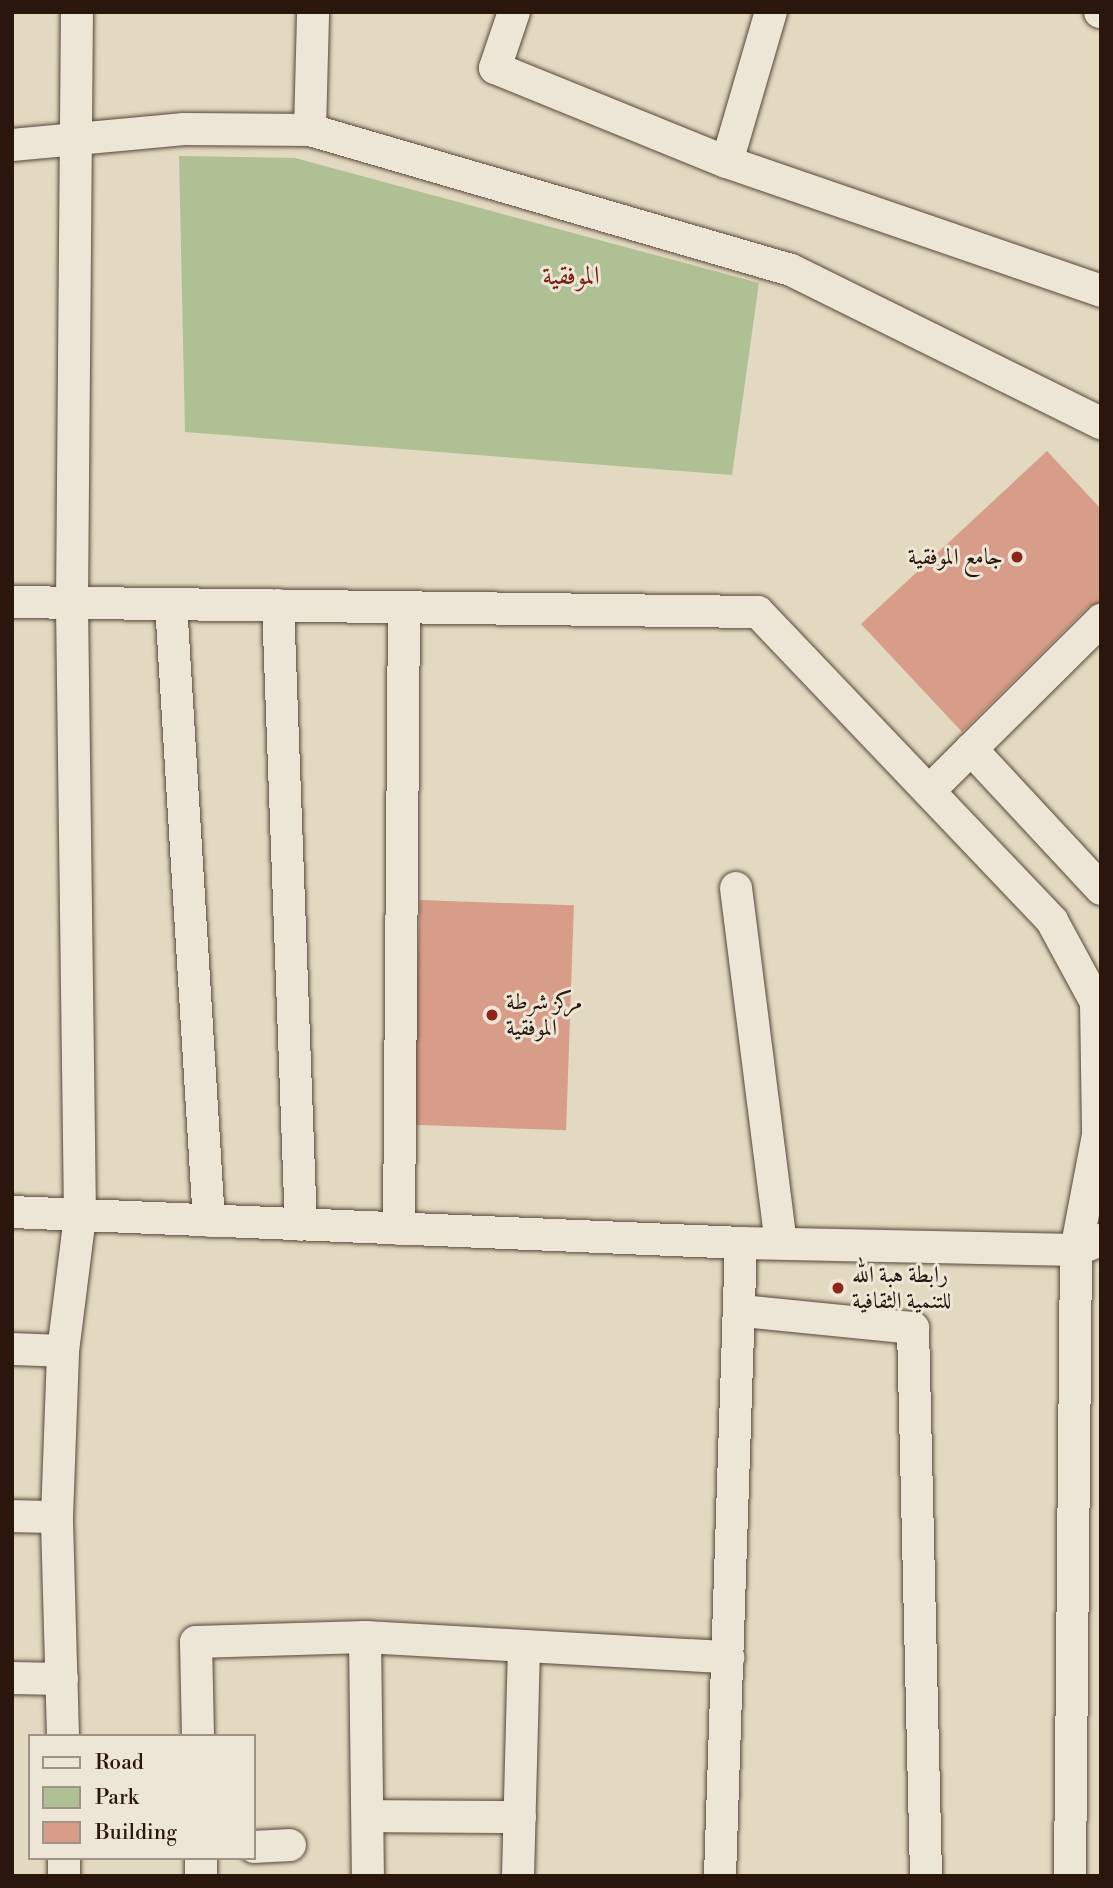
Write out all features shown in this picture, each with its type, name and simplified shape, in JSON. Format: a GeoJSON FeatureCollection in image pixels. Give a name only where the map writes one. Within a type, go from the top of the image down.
{"type":"FeatureCollection","features":[{"type":"Feature","properties":{"kind":"street"},"geometry":{"type":"LineString","coordinates":[[63,1734],[57,1517],[63,1351],[80,1216],[72,603],[79,143],[77,12]]}},
{"type":"Feature","properties":{"kind":"street"},"geometry":{"type":"LineString","coordinates":[[310,130],[313,12]]}},
{"type":"Feature","properties":{"kind":"street"},"geometry":{"type":"LineString","coordinates":[[495,68],[497,12]]}},
{"type":"Feature","properties":{"kind":"street"},"geometry":{"type":"LineString","coordinates":[[495,68],[514,12]]}},
{"type":"Feature","properties":{"kind":"street"},"geometry":{"type":"LineString","coordinates":[[727,162],[771,12]]}},
{"type":"Feature","properties":{"kind":"street"},"geometry":{"type":"LineString","coordinates":[[495,68],[727,162],[1101,291]]}},
{"type":"Feature","properties":{"kind":"street"},"geometry":{"type":"LineString","coordinates":[[12,145],[79,143],[184,129],[310,130],[791,270],[1101,423]]}},
{"type":"Feature","properties":{"kind":"street"},"geometry":{"type":"LineString","coordinates":[[12,602],[758,612],[1052,921],[1096,1003],[1098,1135],[1088,1245],[1088,1659],[1070,1876]]}},
{"type":"Feature","properties":{"kind":"street"},"geometry":{"type":"LineString","coordinates":[[171,604],[209,1221]]}},
{"type":"Feature","properties":{"kind":"street"},"geometry":{"type":"LineString","coordinates":[[278,605],[301,1225]]}},
{"type":"Feature","properties":{"kind":"street"},"geometry":{"type":"LineString","coordinates":[[400,1229],[404,607]]}},
{"type":"Feature","properties":{"kind":"street"},"geometry":{"type":"LineString","coordinates":[[929,791],[1101,620]]}},
{"type":"Feature","properties":{"kind":"street"},"geometry":{"type":"LineString","coordinates":[[971,749],[1101,890]]}},
{"type":"Feature","properties":{"kind":"street"},"geometry":{"type":"LineString","coordinates":[[736,888],[781,1244]]}},
{"type":"Feature","properties":{"kind":"street"},"geometry":{"type":"LineString","coordinates":[[12,1212],[741,1243],[1088,1245]]}},
{"type":"Feature","properties":{"kind":"street"},"geometry":{"type":"LineString","coordinates":[[720,1876],[742,1311],[741,1243]]}},
{"type":"Feature","properties":{"kind":"street"},"geometry":{"type":"LineString","coordinates":[[742,1311],[913,1328],[926,1876]]}},
{"type":"Feature","properties":{"kind":"street"},"geometry":{"type":"LineString","coordinates":[[12,1349],[63,1351]]}},
{"type":"Feature","properties":{"kind":"street"},"geometry":{"type":"LineString","coordinates":[[12,1516],[57,1517]]}},
{"type":"Feature","properties":{"kind":"street"},"geometry":{"type":"LineString","coordinates":[[198,1734],[196,1642],[365,1637],[728,1657]]}},
{"type":"Feature","properties":{"kind":"street"},"geometry":{"type":"LineString","coordinates":[[365,1637],[368,1876]]}},
{"type":"Feature","properties":{"kind":"street"},"geometry":{"type":"LineString","coordinates":[[518,1876],[524,1646]]}},
{"type":"Feature","properties":{"kind":"street"},"geometry":{"type":"LineString","coordinates":[[12,1678],[62,1679]]}},
{"type":"Feature","properties":{"kind":"street"},"geometry":{"type":"LineString","coordinates":[[368,1816],[520,1817]]}},
{"type":"Feature","properties":{"kind":"street"},"geometry":{"type":"LineString","coordinates":[[256,1847],[290,1845]]}},
{"type":"Feature","properties":{"kind":"green space"},"geometry":{"type":"Polygon","coordinates":[[[179,156],[295,158],[759,283],[732,475],[185,432],[179,156]]]}},
{"type":"Feature","properties":{"kind":"building","name":"جامع الموفقية"},"geometry":{"type":"Polygon","coordinates":[[[1047,451],[1101,509],[1101,602],[1088,607],[962,732],[861,624],[1047,451]]]}},
{"type":"Feature","properties":{"kind":"building","name":"مركز شرطة الموفقية"},"geometry":{"type":"Polygon","coordinates":[[[420,900],[574,905],[566,1130],[412,1125],[420,900]]]}},
{"type":"Feature","properties":{"kind":"place","name":"جامع الموفقية"},"geometry":{"type":"Point","coordinates":[1017,557]}},
{"type":"Feature","properties":{"kind":"place","name":"مركز شرطة الموفقية"},"geometry":{"type":"Point","coordinates":[492,1015]}},
{"type":"Feature","properties":{"kind":"place","name":"رابطة هبة الله للتنمية الثقافية"},"geometry":{"type":"Point","coordinates":[838,1288]}},
{"type":"Feature","properties":{"kind":"district","name":"الموفقية"},"geometry":{"type":"Point","coordinates":[571,277]}}]}
